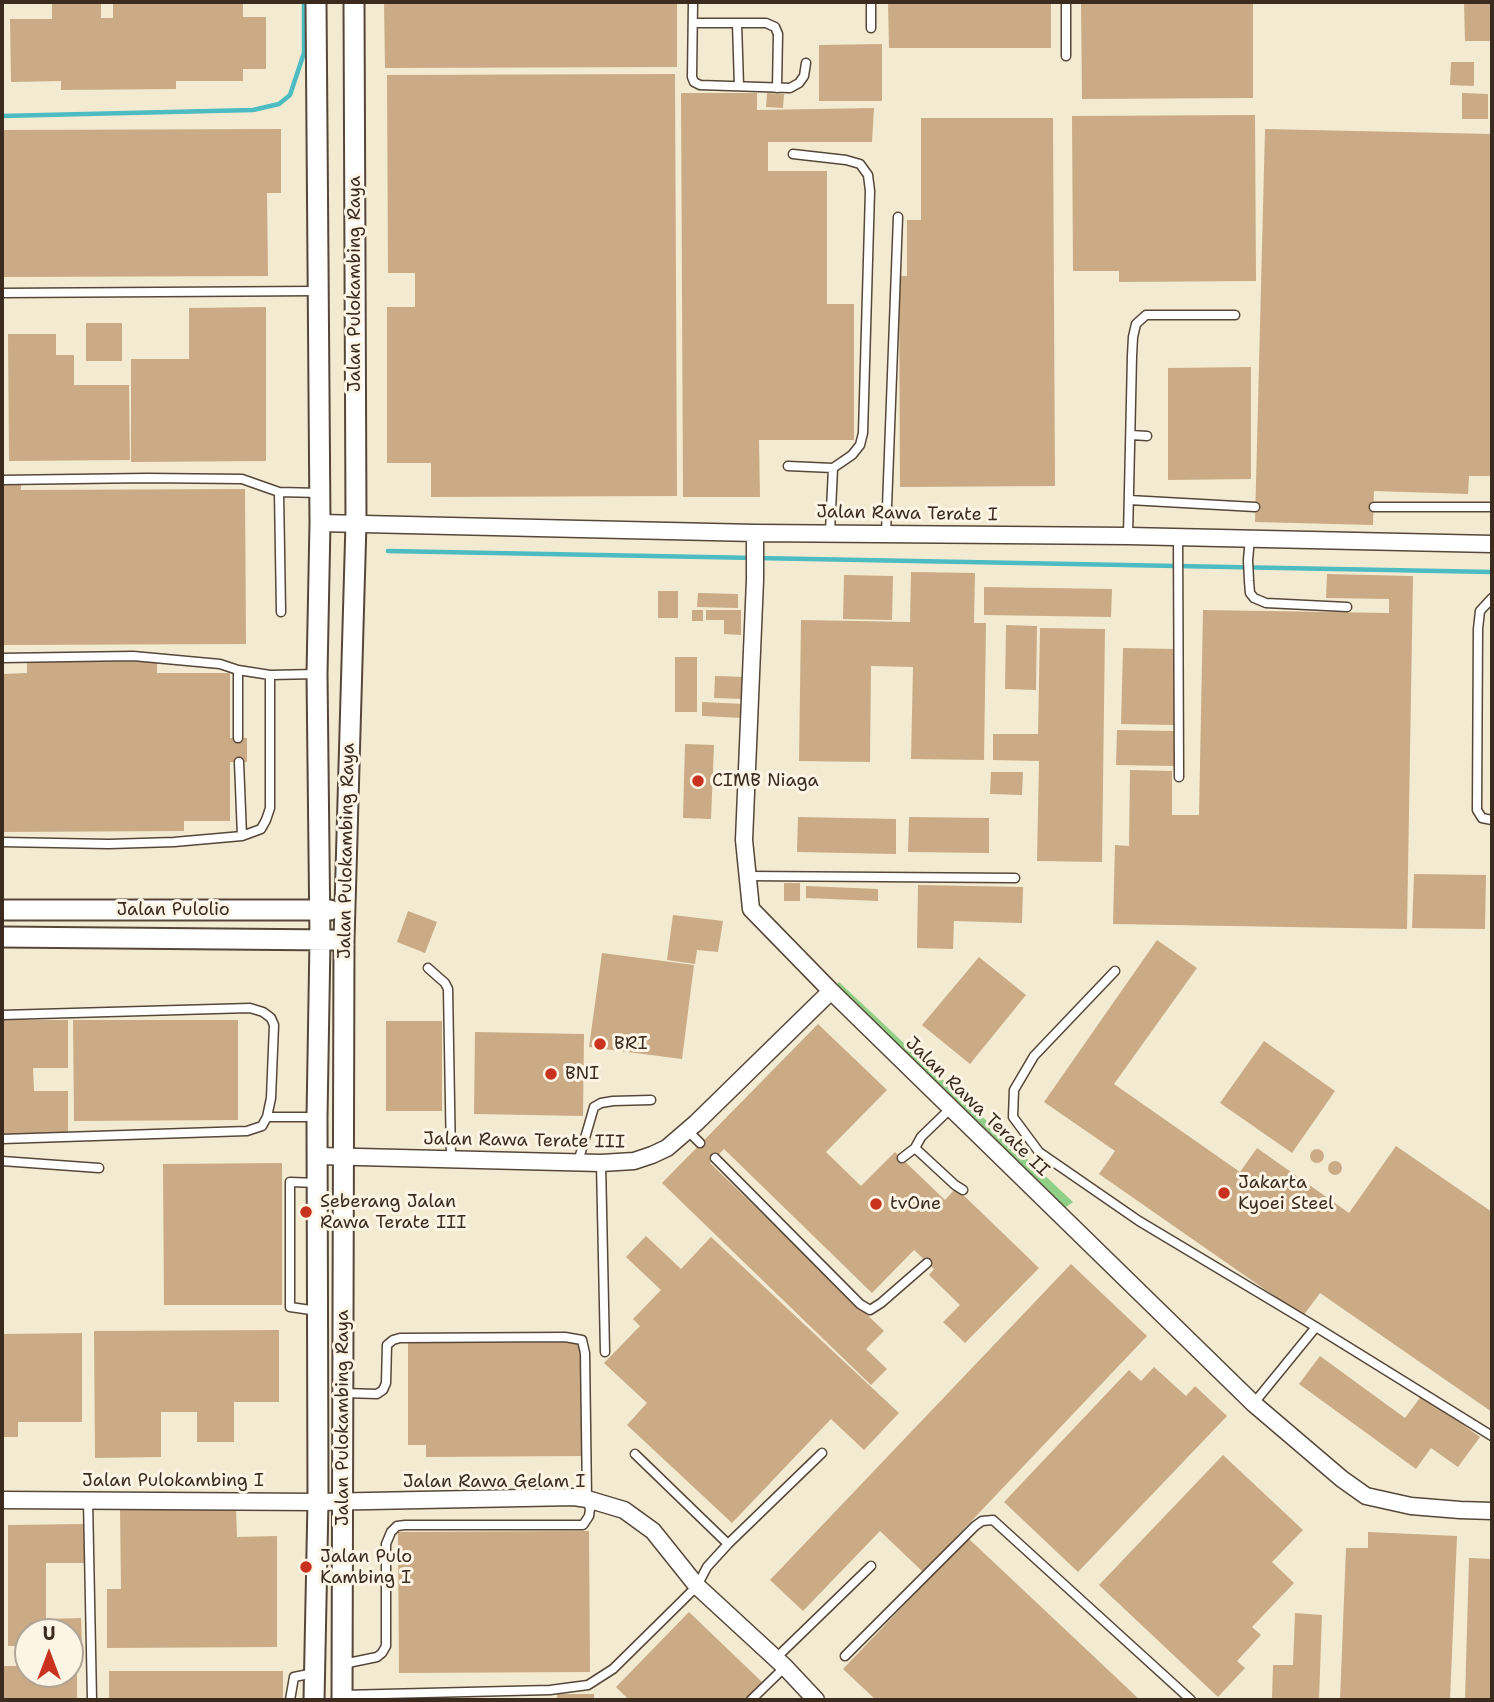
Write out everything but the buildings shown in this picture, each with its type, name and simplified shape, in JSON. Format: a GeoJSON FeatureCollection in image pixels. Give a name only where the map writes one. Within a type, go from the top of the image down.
{"type":"FeatureCollection","features":[{"type":"Feature","properties":{"kind":"street","name":"Jalan Pulokambing Raya"},"geometry":{"type":"LineString","coordinates":[[314,1700],[320,940],[316,2]]}},
{"type":"Feature","properties":{"kind":"street","name":"Jalan Pulokambing Raya"},"geometry":{"type":"LineString","coordinates":[[342,1697],[344,940],[356,523],[354,2]]}},
{"type":"Feature","properties":{"kind":"street","name":"Jalan Rawa Terate I"},"geometry":{"type":"LineString","coordinates":[[320,523],[755,540],[830,532],[1492,544]]}},
{"type":"Feature","properties":{"kind":"street","name":"Jalan Rawa Terate II"},"geometry":{"type":"LineString","coordinates":[[755,540],[744,840],[751,909],[831,991],[1254,1404],[1342,1479],[1366,1496],[1411,1506],[1492,1511]]}},
{"type":"Feature","properties":{"kind":"street","name":"Jalan Pulolio"},"geometry":{"type":"LineString","coordinates":[[2,910],[345,910]]}},
{"type":"Feature","properties":{"kind":"street","name":"Jalan Pulolio"},"geometry":{"type":"LineString","coordinates":[[2,937],[344,940]]}},
{"type":"Feature","properties":{"kind":"street","name":"Jalan Rawa Terate III"},"geometry":{"type":"LineString","coordinates":[[318,1156],[601,1163],[634,1161],[667,1148],[831,991]]}},
{"type":"Feature","properties":{"kind":"street","name":"Jalan Rawa Gelam I"},"geometry":{"type":"LineString","coordinates":[[344,1502],[574,1497],[624,1510],[653,1531],[696,1586],[816,1700]]}},
{"type":"Feature","properties":{"kind":"street","name":"Jalan Pulokambing I"},"geometry":{"type":"LineString","coordinates":[[2,1500],[344,1502]]}},
{"type":"Feature","properties":{"kind":"lane"},"geometry":{"type":"LineString","coordinates":[[693,2],[694,82],[700,85],[790,89],[804,76],[806,63]]}},
{"type":"Feature","properties":{"kind":"lane"},"geometry":{"type":"LineString","coordinates":[[871,2],[871,28]]}},
{"type":"Feature","properties":{"kind":"lane"},"geometry":{"type":"LineString","coordinates":[[1066,2],[1066,56]]}},
{"type":"Feature","properties":{"kind":"lane"},"geometry":{"type":"LineString","coordinates":[[693,23],[766,23],[775,27],[778,34],[777,88]]}},
{"type":"Feature","properties":{"kind":"lane"},"geometry":{"type":"LineString","coordinates":[[737,23],[738,86]]}},
{"type":"Feature","properties":{"kind":"lane"},"geometry":{"type":"LineString","coordinates":[[788,466],[833,468],[852,455],[860,445],[863,433],[870,191],[868,175],[860,164],[793,154]]}},
{"type":"Feature","properties":{"kind":"lane"},"geometry":{"type":"LineString","coordinates":[[886,533],[898,217]]}},
{"type":"Feature","properties":{"kind":"lane"},"geometry":{"type":"LineString","coordinates":[[2,293],[318,290]]}},
{"type":"Feature","properties":{"kind":"lane"},"geometry":{"type":"LineString","coordinates":[[1128,536],[1132,356],[1136,324],[1146,316],[1236,316]]}},
{"type":"Feature","properties":{"kind":"lane"},"geometry":{"type":"LineString","coordinates":[[1131,435],[1147,436]]}},
{"type":"Feature","properties":{"kind":"lane"},"geometry":{"type":"LineString","coordinates":[[830,532],[833,468]]}},
{"type":"Feature","properties":{"kind":"lane"},"geometry":{"type":"LineString","coordinates":[[2,480],[242,479],[279,492],[320,493]]}},
{"type":"Feature","properties":{"kind":"lane"},"geometry":{"type":"LineString","coordinates":[[279,492],[281,611]]}},
{"type":"Feature","properties":{"kind":"lane"},"geometry":{"type":"LineString","coordinates":[[1129,500],[1255,507]]}},
{"type":"Feature","properties":{"kind":"lane"},"geometry":{"type":"LineString","coordinates":[[1374,507],[1492,508]]}},
{"type":"Feature","properties":{"kind":"lane"},"geometry":{"type":"LineString","coordinates":[[1178,537],[1179,777]]}},
{"type":"Feature","properties":{"kind":"lane"},"geometry":{"type":"LineString","coordinates":[[1250,538],[1249,581],[1250,593],[1254,598],[1266,603],[1347,607]]}},
{"type":"Feature","properties":{"kind":"lane"},"geometry":{"type":"LineString","coordinates":[[1492,598],[1480,611],[1478,629],[1477,796],[1477,810],[1482,818],[1492,820]]}},
{"type":"Feature","properties":{"kind":"lane"},"geometry":{"type":"LineString","coordinates":[[2,658],[133,656],[220,664],[270,675],[317,674]]}},
{"type":"Feature","properties":{"kind":"lane"},"geometry":{"type":"LineString","coordinates":[[238,670],[239,738]]}},
{"type":"Feature","properties":{"kind":"lane"},"geometry":{"type":"LineString","coordinates":[[2,842],[174,842],[242,836],[261,829],[270,808],[270,675]]}},
{"type":"Feature","properties":{"kind":"lane"},"geometry":{"type":"LineString","coordinates":[[239,762],[242,836]]}},
{"type":"Feature","properties":{"kind":"lane"},"geometry":{"type":"LineString","coordinates":[[747,876],[1015,878]]}},
{"type":"Feature","properties":{"kind":"lane"},"geometry":{"type":"LineString","coordinates":[[428,968],[448,989],[451,1159]]}},
{"type":"Feature","properties":{"kind":"lane"},"geometry":{"type":"LineString","coordinates":[[1115,971],[1034,1056],[1014,1090],[1013,1118],[1039,1152],[1139,1221],[1492,1436]]}},
{"type":"Feature","properties":{"kind":"lane"},"geometry":{"type":"LineString","coordinates":[[2,1015],[250,1007],[263,1012],[271,1018],[274,1025],[271,1098],[262,1126],[247,1131],[2,1139]]}},
{"type":"Feature","properties":{"kind":"lane"},"geometry":{"type":"LineString","coordinates":[[578,1162],[594,1107],[601,1102],[651,1100]]}},
{"type":"Feature","properties":{"kind":"lane"},"geometry":{"type":"LineString","coordinates":[[902,1158],[915,1148],[921,1137],[951,1108]]}},
{"type":"Feature","properties":{"kind":"lane"},"geometry":{"type":"LineString","coordinates":[[267,1117],[317,1118]]}},
{"type":"Feature","properties":{"kind":"lane"},"geometry":{"type":"LineString","coordinates":[[687,1130],[700,1143]]}},
{"type":"Feature","properties":{"kind":"lane"},"geometry":{"type":"LineString","coordinates":[[915,1148],[963,1190]]}},
{"type":"Feature","properties":{"kind":"lane"},"geometry":{"type":"LineString","coordinates":[[715,1158],[860,1304],[870,1310],[927,1263]]}},
{"type":"Feature","properties":{"kind":"lane"},"geometry":{"type":"LineString","coordinates":[[2,1161],[99,1168]]}},
{"type":"Feature","properties":{"kind":"lane"},"geometry":{"type":"LineString","coordinates":[[601,1163],[605,1352]]}},
{"type":"Feature","properties":{"kind":"lane"},"geometry":{"type":"LineString","coordinates":[[318,1183],[290,1182],[290,1307],[318,1311]]}},
{"type":"Feature","properties":{"kind":"lane"},"geometry":{"type":"LineString","coordinates":[[1254,1404],[1316,1327]]}},
{"type":"Feature","properties":{"kind":"lane"},"geometry":{"type":"LineString","coordinates":[[343,1393],[377,1394],[383,1390],[386,1383],[387,1345],[400,1338],[565,1337],[582,1340],[585,1353],[587,1499],[590,1509],[583,1525],[397,1526],[391,1532],[386,1545],[386,1646],[377,1657],[343,1664]]}},
{"type":"Feature","properties":{"kind":"lane"},"geometry":{"type":"LineString","coordinates":[[342,1697],[550,1690],[587,1685],[613,1669],[696,1586],[707,1567],[728,1545],[822,1453]]}},
{"type":"Feature","properties":{"kind":"lane"},"geometry":{"type":"LineString","coordinates":[[635,1454],[728,1545]]}},
{"type":"Feature","properties":{"kind":"lane"},"geometry":{"type":"LineString","coordinates":[[88,1500],[92,1700]]}},
{"type":"Feature","properties":{"kind":"lane"},"geometry":{"type":"LineString","coordinates":[[845,1656],[975,1526],[982,1521],[993,1520],[1191,1700]]}},
{"type":"Feature","properties":{"kind":"lane"},"geometry":{"type":"LineString","coordinates":[[751,1700],[780,1663],[871,1566]]}},
{"type":"Feature","properties":{"kind":"lane"},"geometry":{"type":"LineString","coordinates":[[290,1700],[294,1677],[314,1672]]}},
{"type":"Feature","properties":{"kind":"green space"},"geometry":{"type":"Polygon","coordinates":[[[839,982],[1073,1202],[1058,1213],[831,991],[839,982]]]}},
{"type":"Feature","properties":{"kind":"waterway"},"geometry":{"type":"LineString","coordinates":[[2,116],[253,110],[279,104],[290,95],[304,53],[304,2]]}},
{"type":"Feature","properties":{"kind":"waterway"},"geometry":{"type":"LineString","coordinates":[[388,551],[1492,572]]}},
{"type":"Feature","properties":{"kind":"place","name":"CIMB Niaga"},"geometry":{"type":"Point","coordinates":[698,781]}},
{"type":"Feature","properties":{"kind":"place","name":"BRI"},"geometry":{"type":"Point","coordinates":[600,1044]}},
{"type":"Feature","properties":{"kind":"place","name":"BNI"},"geometry":{"type":"Point","coordinates":[551,1074]}},
{"type":"Feature","properties":{"kind":"place","name":"Jakarta Kyoei Steel"},"geometry":{"type":"Point","coordinates":[1224,1193]}},
{"type":"Feature","properties":{"kind":"place","name":"tvOne"},"geometry":{"type":"Point","coordinates":[876,1204]}},
{"type":"Feature","properties":{"kind":"place","name":"Seberang Jalan Rawa Terate III"},"geometry":{"type":"Point","coordinates":[306,1212]}},
{"type":"Feature","properties":{"kind":"place","name":"Jalan Pulo Kambing I"},"geometry":{"type":"Point","coordinates":[306,1567]}}]}
